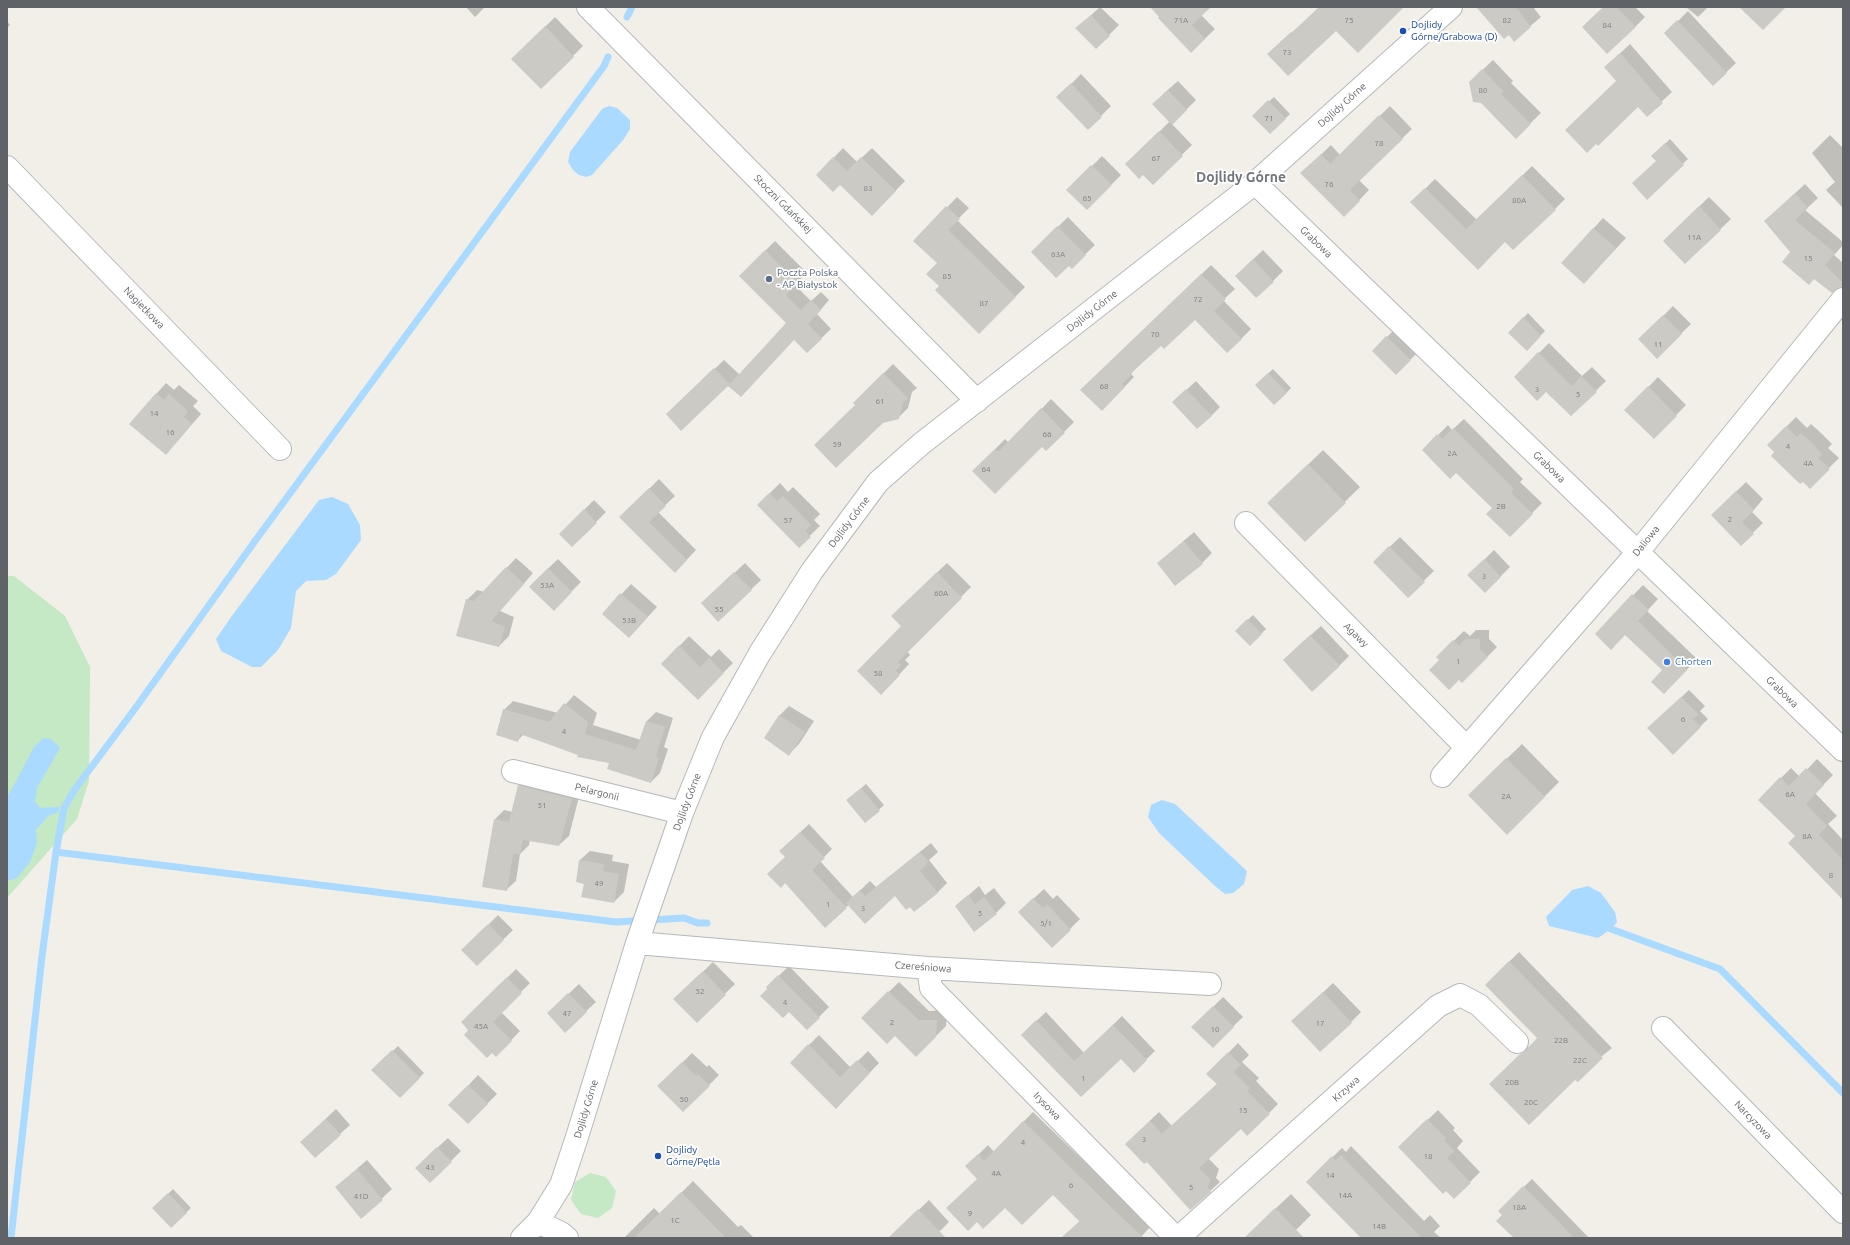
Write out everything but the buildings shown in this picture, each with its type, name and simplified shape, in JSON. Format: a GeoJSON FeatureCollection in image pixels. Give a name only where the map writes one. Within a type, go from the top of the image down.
{"type":"FeatureCollection","features":[{"type":"Feature","properties":{"kind":"street","name":"Stoczni Gdańskiej"},"geometry":{"type":"LineString","coordinates":[[588,7],[977,401]]}},
{"type":"Feature","properties":{"kind":"street","name":"Dojlidy Górne"},"geometry":{"type":"LineString","coordinates":[[522,1238],[538,1222],[561,1185],[637,942],[682,813],[712,737],[760,653],[812,571],[878,482],[921,444],[1255,183],[1451,7]]}},
{"type":"Feature","properties":{"kind":"street","name":"Nagietkowa"},"geometry":{"type":"LineString","coordinates":[[7,167],[280,449]]}},
{"type":"Feature","properties":{"kind":"street","name":"Grabowa"},"geometry":{"type":"LineString","coordinates":[[1255,183],[1843,750]]}},
{"type":"Feature","properties":{"kind":"street","name":"Daliowa"},"geometry":{"type":"LineString","coordinates":[[1442,776],[1466,746],[1637,553],[1843,299]]}},
{"type":"Feature","properties":{"kind":"street","name":"Agawy"},"geometry":{"type":"LineString","coordinates":[[1246,523],[1466,746]]}},
{"type":"Feature","properties":{"kind":"street","name":"Pelargonii"},"geometry":{"type":"LineString","coordinates":[[513,771],[682,813]]}},
{"type":"Feature","properties":{"kind":"street","name":"Czereśniowa"},"geometry":{"type":"LineString","coordinates":[[637,942],[928,968],[1210,984]]}},
{"type":"Feature","properties":{"kind":"street","name":"Irysowa"},"geometry":{"type":"LineString","coordinates":[[928,968],[931,988],[1177,1238]]}},
{"type":"Feature","properties":{"kind":"street","name":"Krzywa"},"geometry":{"type":"LineString","coordinates":[[1177,1238],[1438,1006],[1460,995],[1480,1005],[1517,1042]]}},
{"type":"Feature","properties":{"kind":"street","name":"Narcyzowa"},"geometry":{"type":"LineString","coordinates":[[1663,1028],[1843,1212]]}},
{"type":"Feature","properties":{"kind":"street"},"geometry":{"type":"LineString","coordinates":[[538,1222],[561,1233],[567,1238]]}},
{"type":"Feature","properties":{"kind":"green space"},"geometry":{"type":"Polygon","coordinates":[[[7,576],[14,576],[65,616],[90,667],[89,781],[77,819],[7,898],[7,576]]]}},
{"type":"Feature","properties":{"kind":"green space"},"geometry":{"type":"Polygon","coordinates":[[[590,1173],[606,1177],[616,1191],[612,1208],[598,1218],[581,1214],[571,1200],[575,1182],[590,1173]]]}},
{"type":"Feature","properties":{"kind":"water"},"geometry":{"type":"Polygon","coordinates":[[[609,106],[617,108],[630,120],[630,129],[624,139],[592,175],[586,177],[579,175],[573,170],[568,162],[570,152],[602,109],[609,106]]]}},
{"type":"Feature","properties":{"kind":"water"},"geometry":{"type":"Polygon","coordinates":[[[332,497],[348,504],[360,525],[361,540],[336,574],[326,580],[306,581],[296,591],[291,628],[278,650],[261,667],[252,667],[221,651],[216,639],[231,617],[319,500],[332,497]]]}},
{"type":"Feature","properties":{"kind":"water"},"geometry":{"type":"Polygon","coordinates":[[[43,738],[51,739],[60,748],[37,788],[35,802],[40,808],[59,807],[59,812],[48,816],[36,830],[37,843],[30,862],[17,878],[7,881],[7,798],[34,747],[43,738]]]}},
{"type":"Feature","properties":{"kind":"water"},"geometry":{"type":"Polygon","coordinates":[[[1162,800],[1175,804],[1247,871],[1244,884],[1233,893],[1225,894],[1159,833],[1148,817],[1151,805],[1162,800]]]}},
{"type":"Feature","properties":{"kind":"water"},"geometry":{"type":"Polygon","coordinates":[[[1588,886],[1601,893],[1615,912],[1617,922],[1611,929],[1598,938],[1549,926],[1546,917],[1572,890],[1588,886]]]}},
{"type":"Feature","properties":{"kind":"waterway"},"geometry":{"type":"LineString","coordinates":[[627,17],[632,7]]}},
{"type":"Feature","properties":{"kind":"waterway"},"geometry":{"type":"LineString","coordinates":[[11,1238],[42,956],[56,852],[64,808],[75,789],[604,66],[608,57]]}},
{"type":"Feature","properties":{"kind":"waterway"},"geometry":{"type":"LineString","coordinates":[[56,852],[616,922],[684,918],[698,923],[707,923]]}},
{"type":"Feature","properties":{"kind":"waterway"},"geometry":{"type":"LineString","coordinates":[[1611,929],[1720,969],[1843,1093]]}},
{"type":"Feature","properties":{"kind":"place","name":"Dojlidy Górne/Grabowa (D)"},"geometry":{"type":"Point","coordinates":[1403,31]}},
{"type":"Feature","properties":{"kind":"place","name":"Poczta Polska - AP Białystok"},"geometry":{"type":"Point","coordinates":[769,279]}},
{"type":"Feature","properties":{"kind":"place","name":"Chorten"},"geometry":{"type":"Point","coordinates":[1667,662]}},
{"type":"Feature","properties":{"kind":"place","name":"Dojlidy Górne/Pętla"},"geometry":{"type":"Point","coordinates":[658,1156]}},
{"type":"Feature","properties":{"kind":"district","name":"Dojlidy Górne"},"geometry":{"type":"Point","coordinates":[1241,177]}}]}
